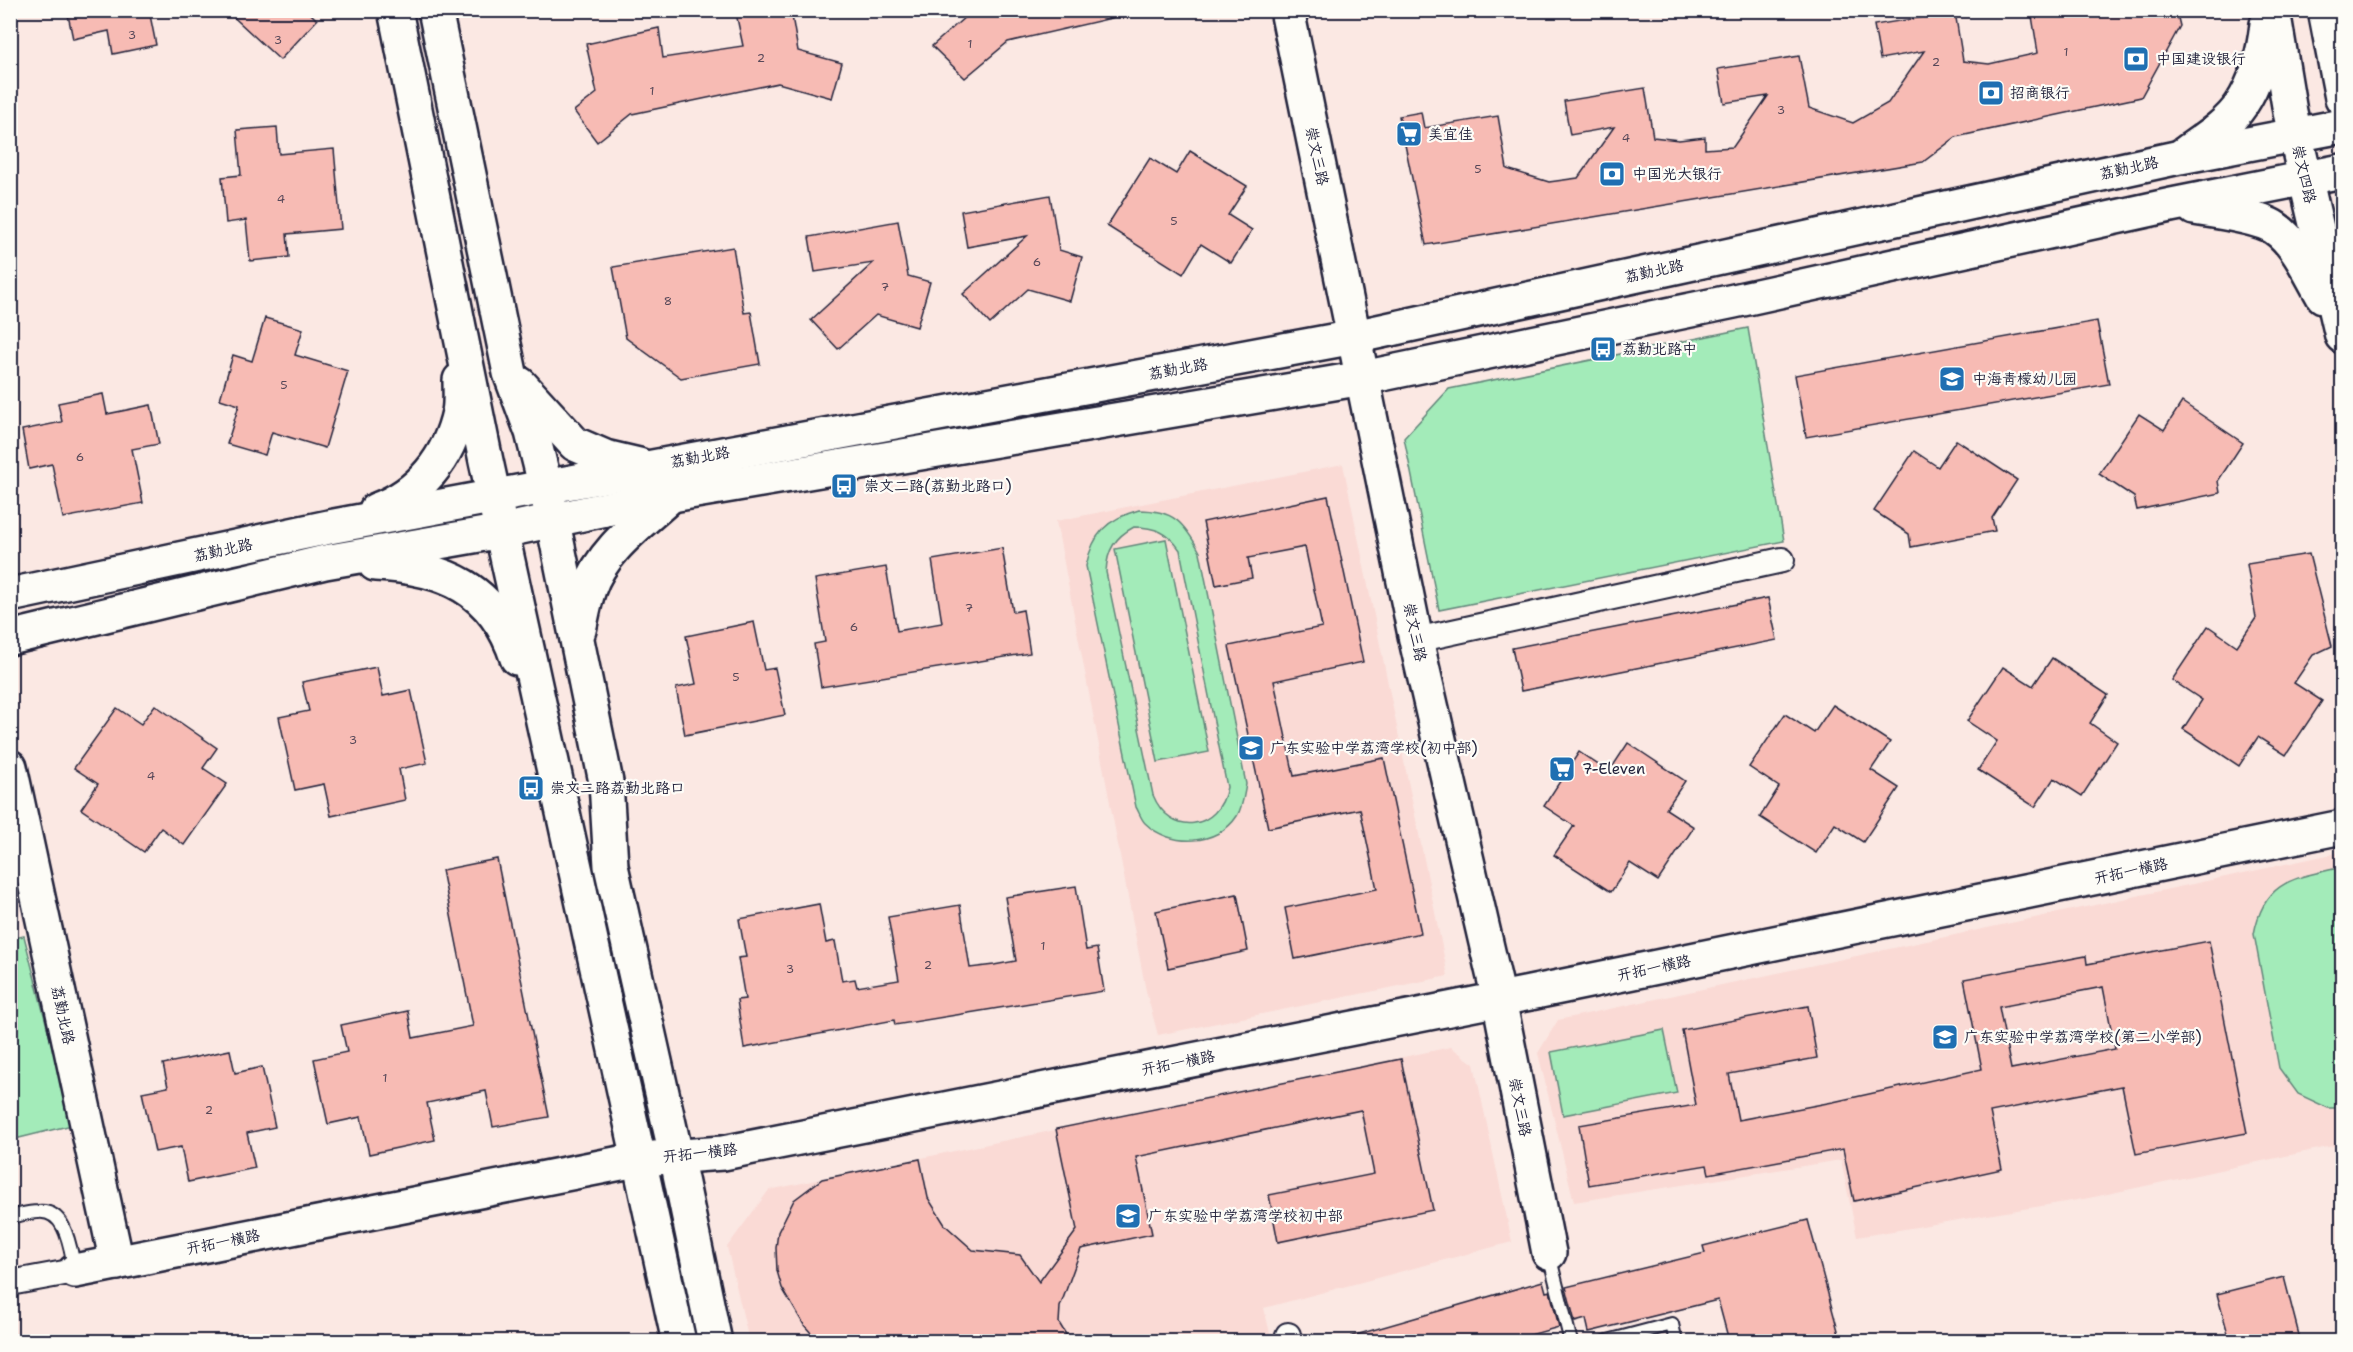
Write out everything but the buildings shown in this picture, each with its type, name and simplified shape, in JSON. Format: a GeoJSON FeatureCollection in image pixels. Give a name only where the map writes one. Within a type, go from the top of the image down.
{"type":"FeatureCollection","features":[{"type":"Feature","properties":{"kind":"main road"},"geometry":{"type":"LineString","coordinates":[[395,10],[494,497],[641,1159],[679,1341]]}},
{"type":"Feature","properties":{"kind":"main road"},"geometry":{"type":"LineString","coordinates":[[435,10],[510,373],[532,432],[578,640],[606,782],[611,866],[715,1341]]}},
{"type":"Feature","properties":{"kind":"main road","name":"崇文三路"},"geometry":{"type":"LineString","coordinates":[[1287,10],[1416,640],[1499,999],[1549,1253]]}},
{"type":"Feature","properties":{"kind":"main road"},"geometry":{"type":"LineString","coordinates":[[2180,157],[2213,132],[2241,105],[2259,69],[2271,10]]}},
{"type":"Feature","properties":{"kind":"main road","name":"崇文四路"},"geometry":{"type":"LineString","coordinates":[[2271,10],[2295,135],[2341,331]]}},
{"type":"Feature","properties":{"kind":"main road"},"geometry":{"type":"LineString","coordinates":[[2326,10],[2343,50]]}},
{"type":"Feature","properties":{"kind":"main road"},"geometry":{"type":"LineString","coordinates":[[2326,10],[2343,98]]}},
{"type":"Feature","properties":{"kind":"main road","name":"荔勤北路"},"geometry":{"type":"LineString","coordinates":[[10,596],[329,527],[1354,337],[2180,157],[2343,126]]}},
{"type":"Feature","properties":{"kind":"main road"},"geometry":{"type":"LineString","coordinates":[[10,638],[325,561],[502,531],[672,495],[1363,378],[1734,301],[2171,205],[2343,171]]}},
{"type":"Feature","properties":{"kind":"main road"},"geometry":{"type":"LineString","coordinates":[[2076,180],[2090,190],[2094,206],[2082,225]]}},
{"type":"Feature","properties":{"kind":"main road"},"geometry":{"type":"LineString","coordinates":[[2171,205],[2239,216],[2274,228],[2295,249],[2341,331]]}},
{"type":"Feature","properties":{"kind":"main road"},"geometry":{"type":"LineString","coordinates":[[329,527],[396,503],[426,480],[445,452],[460,411],[460,333]]}},
{"type":"Feature","properties":{"kind":"main road"},"geometry":{"type":"LineString","coordinates":[[510,373],[575,444],[605,458],[647,467]]}},
{"type":"Feature","properties":{"kind":"main road"},"geometry":{"type":"LineString","coordinates":[[578,640],[589,588],[601,564],[620,542],[672,495]]}},
{"type":"Feature","properties":{"kind":"main road"},"geometry":{"type":"LineString","coordinates":[[325,561],[410,566],[462,584],[485,601],[510,638],[558,783]]}},
{"type":"Feature","properties":{"kind":"main road"},"geometry":{"type":"LineString","coordinates":[[558,783],[568,766],[584,762],[606,782]]}},
{"type":"Feature","properties":{"kind":"main road","name":"荔勤北路"},"geometry":{"type":"LineString","coordinates":[[10,767],[117,1263]]}},
{"type":"Feature","properties":{"kind":"main road","name":"开拓一横路"},"geometry":{"type":"LineString","coordinates":[[75,1271],[641,1159],[723,1152],[1499,999],[2343,827]]}},
{"type":"Feature","properties":{"kind":"street"},"geometry":{"type":"LineString","coordinates":[[1416,640],[1782,560]]}},
{"type":"Feature","properties":{"kind":"street","name":"开拓一横路"},"geometry":{"type":"LineString","coordinates":[[10,1283],[75,1271]]}},
{"type":"Feature","properties":{"kind":"lane"},"geometry":{"type":"LineString","coordinates":[[10,1217],[41,1211],[59,1220],[65,1229],[75,1271]]}},
{"type":"Feature","properties":{"kind":"lane"},"geometry":{"type":"LineString","coordinates":[[1549,1253],[1571,1341]]}},
{"type":"Feature","properties":{"kind":"lane"},"geometry":{"type":"LineString","coordinates":[[1604,1341],[1672,1324],[1676,1341]]}},
{"type":"Feature","properties":{"kind":"shaded area","name":"广东实验中学荔湾学校(初中部)"},"geometry":{"type":"Polygon","coordinates":[[[1343,464],[1448,976],[1158,1035],[1146,991],[1056,521],[1343,464]]]}},
{"type":"Feature","properties":{"kind":"shaded area","name":"广东实验中学荔湾学校(第二小学部)"},"geometry":{"type":"Polygon","coordinates":[[[2342,852],[2342,1144],[2089,1198],[1857,1237],[1841,1160],[1574,1202],[1538,1053],[1558,1020],[2342,852]]]}},
{"type":"Feature","properties":{"kind":"shaded area","name":"广东实验中学荔湾学校初中部"},"geometry":{"type":"Polygon","coordinates":[[[1451,1047],[1474,1064],[1512,1242],[1264,1308],[1272,1342],[749,1341],[727,1247],[769,1190],[1451,1047]]]}},
{"type":"Feature","properties":{"kind":"green space"},"geometry":{"type":"Polygon","coordinates":[[[1748,328],[1784,541],[1439,610],[1404,438],[1449,389],[1748,328]]]}},
{"type":"Feature","properties":{"kind":"green space"},"geometry":{"type":"Polygon","coordinates":[[[1139,510],[1161,512],[1177,520],[1189,533],[1200,552],[1246,784],[1237,816],[1229,826],[1206,838],[1180,840],[1167,837],[1145,823],[1136,807],[1086,566],[1097,536],[1110,523],[1139,510]],[[1134,527],[1113,545],[1108,557],[1106,572],[1153,795],[1161,809],[1171,818],[1182,823],[1193,823],[1205,820],[1214,813],[1222,802],[1227,787],[1180,550],[1166,535],[1142,527],[1134,527]]]}},
{"type":"Feature","properties":{"kind":"green space"},"geometry":{"type":"Polygon","coordinates":[[[1166,539],[1209,752],[1158,762],[1115,549],[1166,539]]]}},
{"type":"Feature","properties":{"kind":"green space"},"geometry":{"type":"Polygon","coordinates":[[[2342,867],[2342,1108],[2328,1108],[2298,1094],[2279,1068],[2254,934],[2259,916],[2274,892],[2285,884],[2310,874],[2342,867]]]}},
{"type":"Feature","properties":{"kind":"green space"},"geometry":{"type":"Polygon","coordinates":[[[24,936],[72,1125],[11,1140],[10,939],[24,936]]]}},
{"type":"Feature","properties":{"kind":"green space"},"geometry":{"type":"Polygon","coordinates":[[[1664,1030],[1677,1093],[1563,1115],[1551,1052],[1664,1030]]]}},
{"type":"Feature","properties":{"kind":"place","name":"中国建设银行"},"geometry":{"type":"Point","coordinates":[2136,59]}},
{"type":"Feature","properties":{"kind":"place","name":"招商银行"},"geometry":{"type":"Point","coordinates":[1991,93]}},
{"type":"Feature","properties":{"kind":"place","name":"美宜佳"},"geometry":{"type":"Point","coordinates":[1409,134]}},
{"type":"Feature","properties":{"kind":"place","name":"中国光大银行"},"geometry":{"type":"Point","coordinates":[1612,174]}},
{"type":"Feature","properties":{"kind":"place","name":"荔勤北路中"},"geometry":{"type":"Point","coordinates":[1603,349]}},
{"type":"Feature","properties":{"kind":"place","name":"中海青檬幼儿园"},"geometry":{"type":"Point","coordinates":[1952,379]}},
{"type":"Feature","properties":{"kind":"place","name":"崇文二路(荔勤北路口)"},"geometry":{"type":"Point","coordinates":[844,486]}},
{"type":"Feature","properties":{"kind":"place","name":"广东实验中学荔湾学校(初中部)"},"geometry":{"type":"Point","coordinates":[1251,748]}},
{"type":"Feature","properties":{"kind":"place","name":"7-Eleven"},"geometry":{"type":"Point","coordinates":[1562,769]}},
{"type":"Feature","properties":{"kind":"place","name":"崇文二路荔勤北路口"},"geometry":{"type":"Point","coordinates":[531,788]}},
{"type":"Feature","properties":{"kind":"place","name":"广东实验中学荔湾学校(第二小学部)"},"geometry":{"type":"Point","coordinates":[1945,1037]}},
{"type":"Feature","properties":{"kind":"place","name":"广东实验中学荔湾学校初中部"},"geometry":{"type":"Point","coordinates":[1128,1216]}}]}
